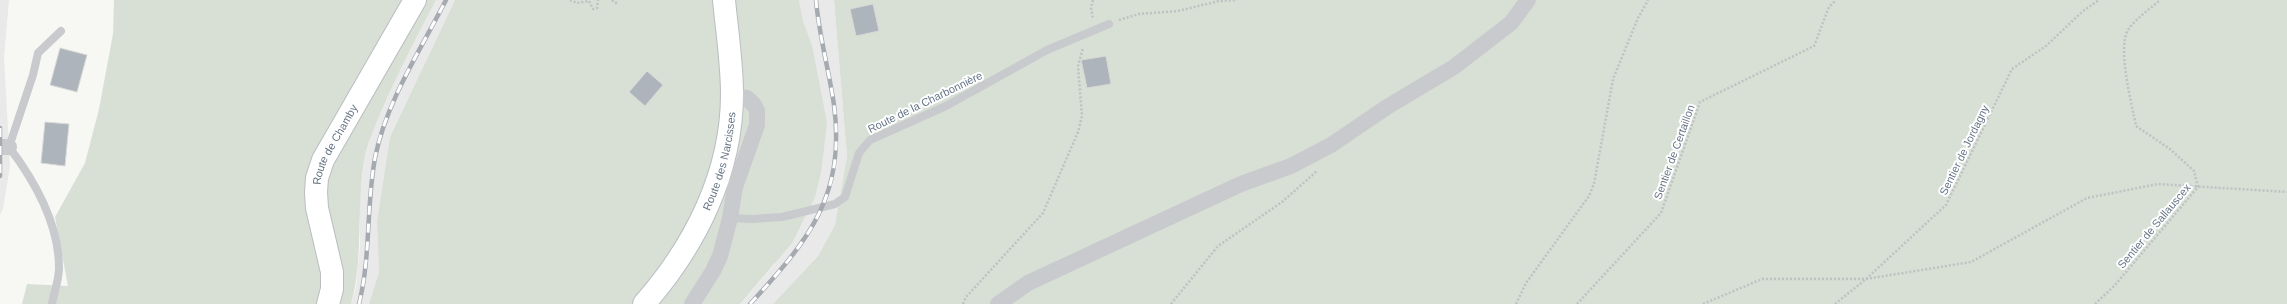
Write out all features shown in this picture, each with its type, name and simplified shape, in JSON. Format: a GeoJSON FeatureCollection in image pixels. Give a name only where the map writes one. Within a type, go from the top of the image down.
{"type":"FeatureCollection","features":[{"type":"Feature","properties":{"kind":"street","name":"Route de Chamby"},"geometry":{"type":"LineString","coordinates":[[328,304],[332,289],[332,272],[317,208],[317,178],[323,160],[415,0]]}},
{"type":"Feature","properties":{"kind":"street","name":"Route des Narcisses"},"geometry":{"type":"LineString","coordinates":[[644,304],[664,281],[699,226],[716,183],[728,141],[732,96],[724,0]]}},
{"type":"Feature","properties":{"kind":"street"},"geometry":{"type":"LineString","coordinates":[[998,304],[1028,283],[1241,184],[1291,166],[1331,145],[1387,107],[1454,67],[1511,23],[1528,0]]}},
{"type":"Feature","properties":{"kind":"street"},"geometry":{"type":"LineString","coordinates":[[692,304],[713,271],[730,218],[735,187],[757,125],[758,118],[754,105],[747,98],[732,96]]}},
{"type":"Feature","properties":{"kind":"lane","name":"Route de la Charbonnière"},"geometry":{"type":"LineString","coordinates":[[730,218],[751,219],[782,217],[835,204],[845,197],[859,153],[870,140],[946,106],[1046,50],[1084,33],[1109,24]]}},
{"type":"Feature","properties":{"kind":"lane"},"geometry":{"type":"LineString","coordinates":[[52,304],[59,268],[52,228],[43,204],[27,173],[4,147],[33,75],[38,53],[61,31]]}},
{"type":"Feature","properties":{"kind":"path"},"geometry":{"type":"LineString","coordinates":[[570,0],[577,2],[589,1],[593,9],[597,8],[598,0]]}},
{"type":"Feature","properties":{"kind":"path"},"geometry":{"type":"LineString","coordinates":[[612,0],[616,3],[617,0]]}},
{"type":"Feature","properties":{"kind":"path"},"geometry":{"type":"LineString","coordinates":[[1093,0],[1091,8],[1095,29]]}},
{"type":"Feature","properties":{"kind":"path"},"geometry":{"type":"LineString","coordinates":[[1109,24],[1139,14],[1178,10],[1219,0],[1237,0]]}},
{"type":"Feature","properties":{"kind":"path"},"geometry":{"type":"LineString","coordinates":[[1516,304],[1526,283],[1589,196],[1613,79],[1638,18],[1648,0]]}},
{"type":"Feature","properties":{"kind":"path","name":"Sentier de Certaillon"},"geometry":{"type":"LineString","coordinates":[[1577,304],[1661,213],[1700,102],[1814,46],[1829,7],[1836,0]]}},
{"type":"Feature","properties":{"kind":"path","name":"Sentier de Jordagny"},"geometry":{"type":"LineString","coordinates":[[1835,304],[1866,279],[1946,205],[2012,69],[2046,46],[2083,11],[2099,0]]}},
{"type":"Feature","properties":{"kind":"path","name":"Sentier de Sallauscex"},"geometry":{"type":"LineString","coordinates":[[2095,304],[2115,285],[2198,187],[2194,171],[2170,149],[2136,126],[2127,78],[2124,42],[2128,29],[2160,0]]}},
{"type":"Feature","properties":{"kind":"path"},"geometry":{"type":"LineString","coordinates":[[963,304],[966,297],[1043,213],[1078,132],[1082,116],[1078,66],[1082,54],[1084,33]]}},
{"type":"Feature","properties":{"kind":"path"},"geometry":{"type":"LineString","coordinates":[[1171,304],[1218,246],[1282,202],[1323,166],[1331,145]]}},
{"type":"Feature","properties":{"kind":"path"},"geometry":{"type":"LineString","coordinates":[[1703,304],[1762,279],[1866,279],[1971,262],[2087,198],[2158,184],[2287,192]]}},
{"type":"Feature","properties":{"kind":"shaded area"},"geometry":{"type":"Polygon","coordinates":[[[0,0],[9,0],[4,57],[10,166],[3,209],[0,215],[0,0]]]}},
{"type":"Feature","properties":{"kind":"shaded area"},"geometry":{"type":"Polygon","coordinates":[[[114,0],[436,0],[394,84],[371,136],[367,149],[364,161],[360,197],[359,251],[355,287],[351,304],[22,304],[27,284],[68,286],[55,217],[85,163],[99,109],[113,34],[114,0]]]}},
{"type":"Feature","properties":{"kind":"shaded area"},"geometry":{"type":"Polygon","coordinates":[[[436,0],[455,0],[390,137],[377,221],[379,272],[369,304],[351,304],[356,287],[360,246],[360,198],[364,160],[372,133],[393,84],[436,0]]]}},
{"type":"Feature","properties":{"kind":"shaded area"},"geometry":{"type":"Polygon","coordinates":[[[455,0],[799,0],[803,22],[812,45],[827,123],[821,173],[815,197],[792,243],[740,304],[369,304],[379,272],[377,221],[390,137],[455,0]]]}},
{"type":"Feature","properties":{"kind":"shaded area"},"geometry":{"type":"Polygon","coordinates":[[[799,0],[834,0],[847,156],[835,225],[818,256],[773,304],[740,304],[775,264],[812,45],[802,22],[799,0]]]}},
{"type":"Feature","properties":{"kind":"shaded area"},"geometry":{"type":"Polygon","coordinates":[[[834,0],[2287,0],[2287,304],[773,304],[818,256],[835,225],[847,156],[834,0]]]}},
{"type":"Feature","properties":{"kind":"building"},"geometry":{"type":"Polygon","coordinates":[[[873,4],[879,31],[856,36],[850,9],[873,4]]]}},
{"type":"Feature","properties":{"kind":"building"},"geometry":{"type":"Polygon","coordinates":[[[60,48],[87,55],[77,92],[50,85],[60,48]]]}},
{"type":"Feature","properties":{"kind":"building"},"geometry":{"type":"Polygon","coordinates":[[[1106,56],[1111,84],[1087,88],[1081,60],[1106,56]]]}},
{"type":"Feature","properties":{"kind":"building"},"geometry":{"type":"Polygon","coordinates":[[[647,71],[663,85],[645,106],[629,92],[647,71]]]}},
{"type":"Feature","properties":{"kind":"building"},"geometry":{"type":"Polygon","coordinates":[[[45,122],[69,124],[65,166],[41,163],[45,122]]]}},
{"type":"Feature","properties":{"kind":"railway"},"geometry":{"type":"LineString","coordinates":[[359,304],[363,286],[367,250],[372,176],[380,137],[395,97],[446,0]]}},
{"type":"Feature","properties":{"kind":"railway"},"geometry":{"type":"LineString","coordinates":[[750,304],[771,281],[805,237],[818,215],[828,191],[834,166],[836,137],[834,105],[819,27],[816,0]]}},
{"type":"Feature","properties":{"kind":"railway"},"geometry":{"type":"LineString","coordinates":[[0,128],[0,176]]}}]}
